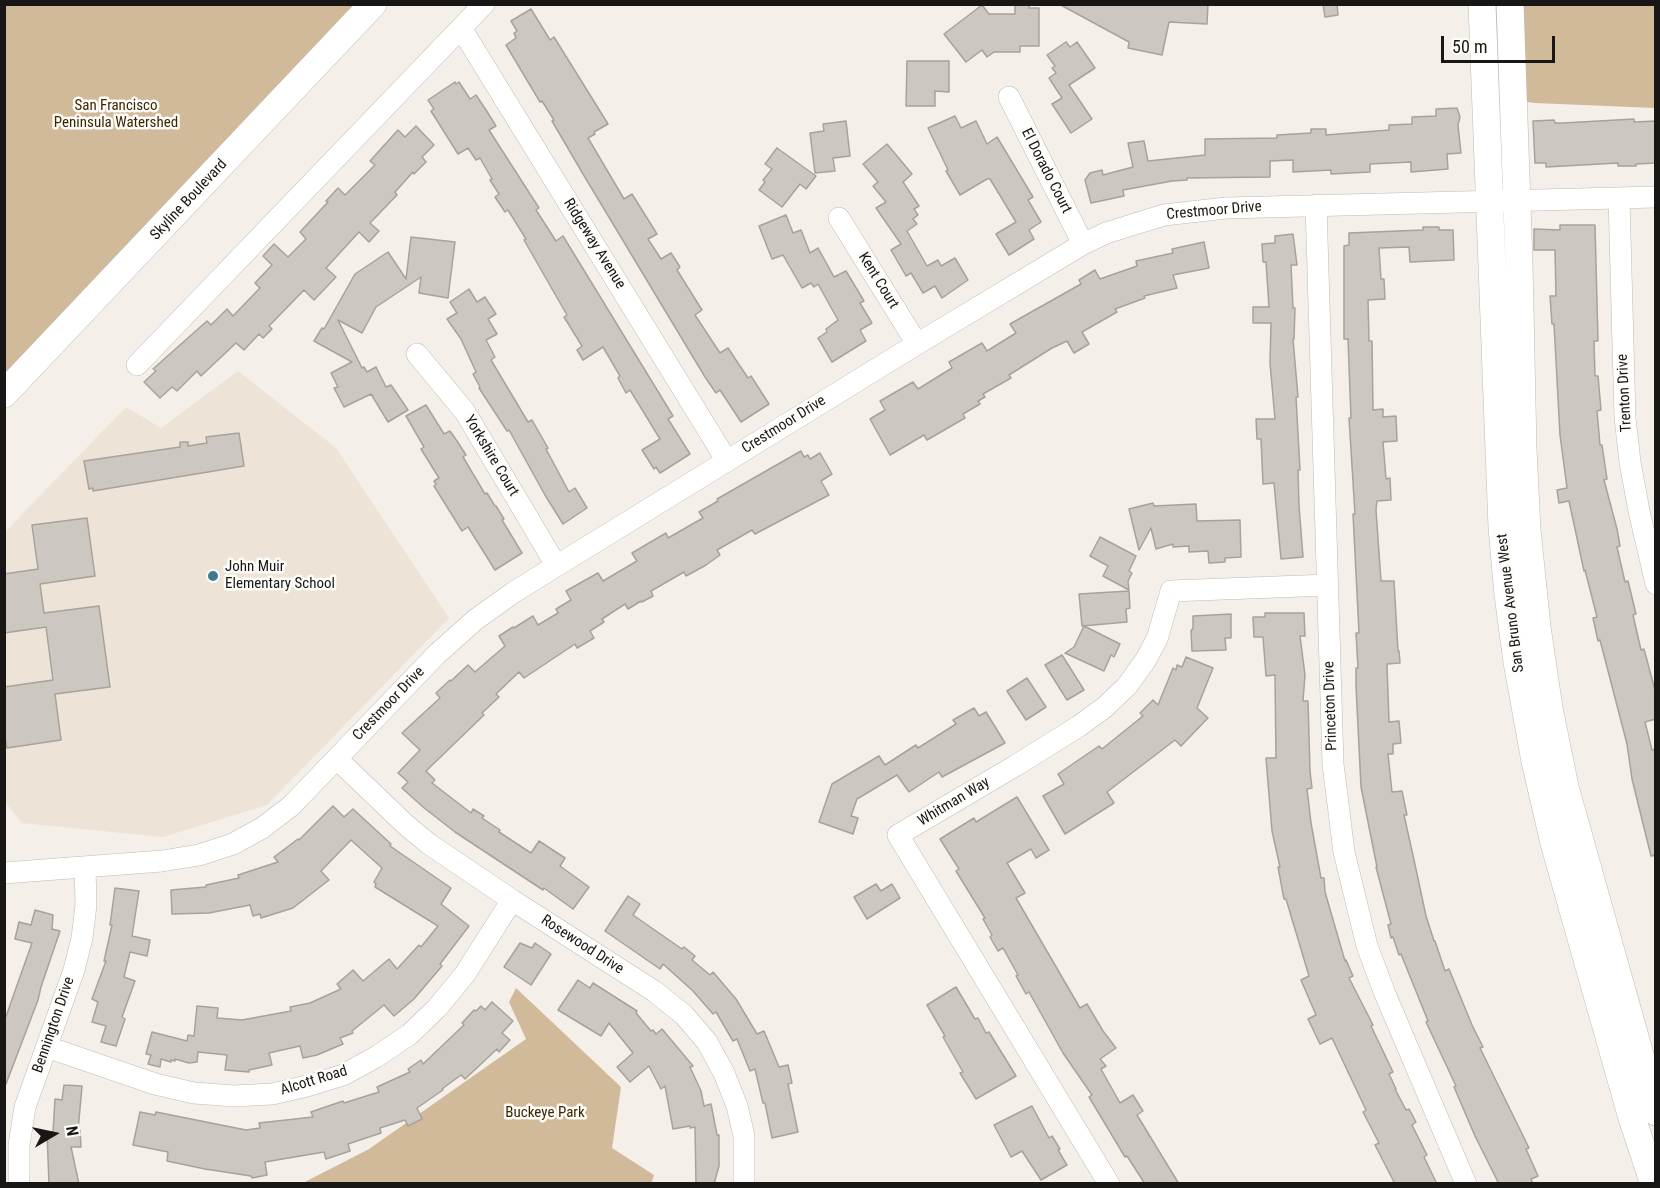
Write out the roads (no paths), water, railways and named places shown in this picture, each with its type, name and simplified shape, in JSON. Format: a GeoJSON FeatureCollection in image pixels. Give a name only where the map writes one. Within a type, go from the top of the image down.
{"type":"FeatureCollection","features":[{"type":"Feature","properties":{"kind":"main road","name":"Skyline Boulevard"},"geometry":{"type":"LineString","coordinates":[[4,394],[373,4]]}},
{"type":"Feature","properties":{"kind":"main road","name":"San Bruno Avenue West"},"geometry":{"type":"LineString","coordinates":[[1482,4],[1502,528],[1510,612],[1522,695],[1554,843],[1634,1126],[1654,1184]]}},
{"type":"Feature","properties":{"kind":"main road","name":"San Bruno Avenue West"},"geometry":{"type":"LineString","coordinates":[[1510,4],[1523,464],[1532,586],[1542,667],[1573,819],[1656,1112]]}},
{"type":"Feature","properties":{"kind":"street"},"geometry":{"type":"LineString","coordinates":[[137,365],[484,4]]}},
{"type":"Feature","properties":{"kind":"street","name":"Ridgeway Avenue"},"geometry":{"type":"LineString","coordinates":[[462,28],[727,461]]}},
{"type":"Feature","properties":{"kind":"street","name":"El Dorado Court"},"geometry":{"type":"LineString","coordinates":[[1009,98],[1083,244]]}},
{"type":"Feature","properties":{"kind":"street","name":"Crestmoor Drive"},"geometry":{"type":"LineString","coordinates":[[4,873],[171,860],[199,855],[233,844],[262,828],[291,806],[437,654],[475,620],[556,565],[917,344],[1083,244],[1106,233],[1164,215],[1226,208],[1656,197]]}},
{"type":"Feature","properties":{"kind":"street","name":"Trenton Drive"},"geometry":{"type":"LineString","coordinates":[[1619,198],[1625,418],[1639,511],[1656,584]]}},
{"type":"Feature","properties":{"kind":"street","name":"Princeton Drive"},"geometry":{"type":"LineString","coordinates":[[1316,205],[1333,764],[1344,852],[1367,946],[1384,994],[1466,1184]]}},
{"type":"Feature","properties":{"kind":"street","name":"Kent Court"},"geometry":{"type":"LineString","coordinates":[[839,218],[917,344]]}},
{"type":"Feature","properties":{"kind":"street","name":"Yorkshire Court"},"geometry":{"type":"LineString","coordinates":[[417,354],[465,412],[556,565]]}},
{"type":"Feature","properties":{"kind":"street","name":"Whitman Way"},"geometry":{"type":"LineString","coordinates":[[1109,1184],[898,835],[1061,738],[1105,707],[1127,686],[1145,661],[1157,639],[1171,591],[1328,585]]}},
{"type":"Feature","properties":{"kind":"street","name":"Rosewood Drive"},"geometry":{"type":"LineString","coordinates":[[337,759],[422,838],[455,863],[654,992],[684,1015],[707,1042],[724,1072],[737,1106],[744,1136],[744,1184]]}},
{"type":"Feature","properties":{"kind":"street","name":"Bennington Drive"},"geometry":{"type":"LineString","coordinates":[[19,1184],[19,1145],[26,1107],[74,970],[82,938],[86,905],[85,867]]}},
{"type":"Feature","properties":{"kind":"street","name":"Alcott Road"},"geometry":{"type":"LineString","coordinates":[[47,1047],[155,1084],[194,1093],[272,1094],[343,1075],[376,1057],[410,1034],[437,1008],[465,974],[512,900]]}},
{"type":"Feature","properties":{"kind":"place","name":"John Muir Elementary School"},"geometry":{"type":"Point","coordinates":[213,576]}},
{"type":"Feature","properties":{"kind":"park label","name":"San Francisco Peninsula Watershed"},"geometry":{"type":"Point","coordinates":[116,114]}},
{"type":"Feature","properties":{"kind":"park label","name":"Buckeye Park"},"geometry":{"type":"Point","coordinates":[545,1113]}}]}
